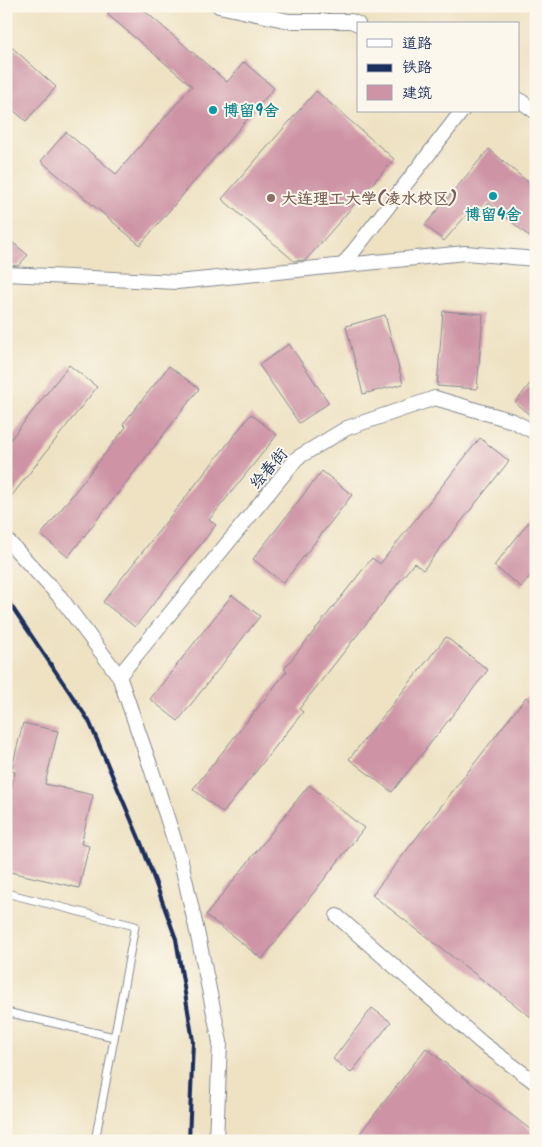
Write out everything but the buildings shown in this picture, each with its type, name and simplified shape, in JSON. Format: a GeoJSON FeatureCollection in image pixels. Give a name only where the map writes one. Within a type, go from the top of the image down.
{"type":"FeatureCollection","features":[{"type":"Feature","properties":{"kind":"street"},"geometry":{"type":"LineString","coordinates":[[219,6],[289,21],[351,21],[357,24]]}},
{"type":"Feature","properties":{"kind":"street"},"geometry":{"type":"LineString","coordinates":[[520,100],[536,112]]}},
{"type":"Feature","properties":{"kind":"street"},"geometry":{"type":"LineString","coordinates":[[342,265],[461,112]]}},
{"type":"Feature","properties":{"kind":"street"},"geometry":{"type":"LineString","coordinates":[[6,274],[177,282],[465,253],[536,259]]}},
{"type":"Feature","properties":{"kind":"street","name":"绘春街"},"geometry":{"type":"LineString","coordinates":[[119,676],[297,458],[348,428],[436,398],[513,421],[536,433]]}},
{"type":"Feature","properties":{"kind":"street"},"geometry":{"type":"LineString","coordinates":[[6,539],[60,597],[119,676],[150,765],[180,862],[198,936],[220,1042],[216,1141]]}},
{"type":"Feature","properties":{"kind":"street"},"geometry":{"type":"LineString","coordinates":[[337,916],[482,1043],[536,1083]]}},
{"type":"Feature","properties":{"kind":"lane"},"geometry":{"type":"LineString","coordinates":[[6,893],[135,926],[95,1141]]}},
{"type":"Feature","properties":{"kind":"lane"},"geometry":{"type":"LineString","coordinates":[[6,1012],[114,1037]]}},
{"type":"Feature","properties":{"kind":"railway"},"geometry":{"type":"LineString","coordinates":[[6,598],[89,721],[141,843],[176,939],[193,1041],[189,1141]]}},
{"type":"Feature","properties":{"kind":"place","name":"博留9舍"},"geometry":{"type":"Point","coordinates":[213,110]}},
{"type":"Feature","properties":{"kind":"place","name":"博留4舍"},"geometry":{"type":"Point","coordinates":[493,196]}},
{"type":"Feature","properties":{"kind":"place","name":"大连理工大学(凌水校区)"},"geometry":{"type":"Point","coordinates":[271,198]}}]}
